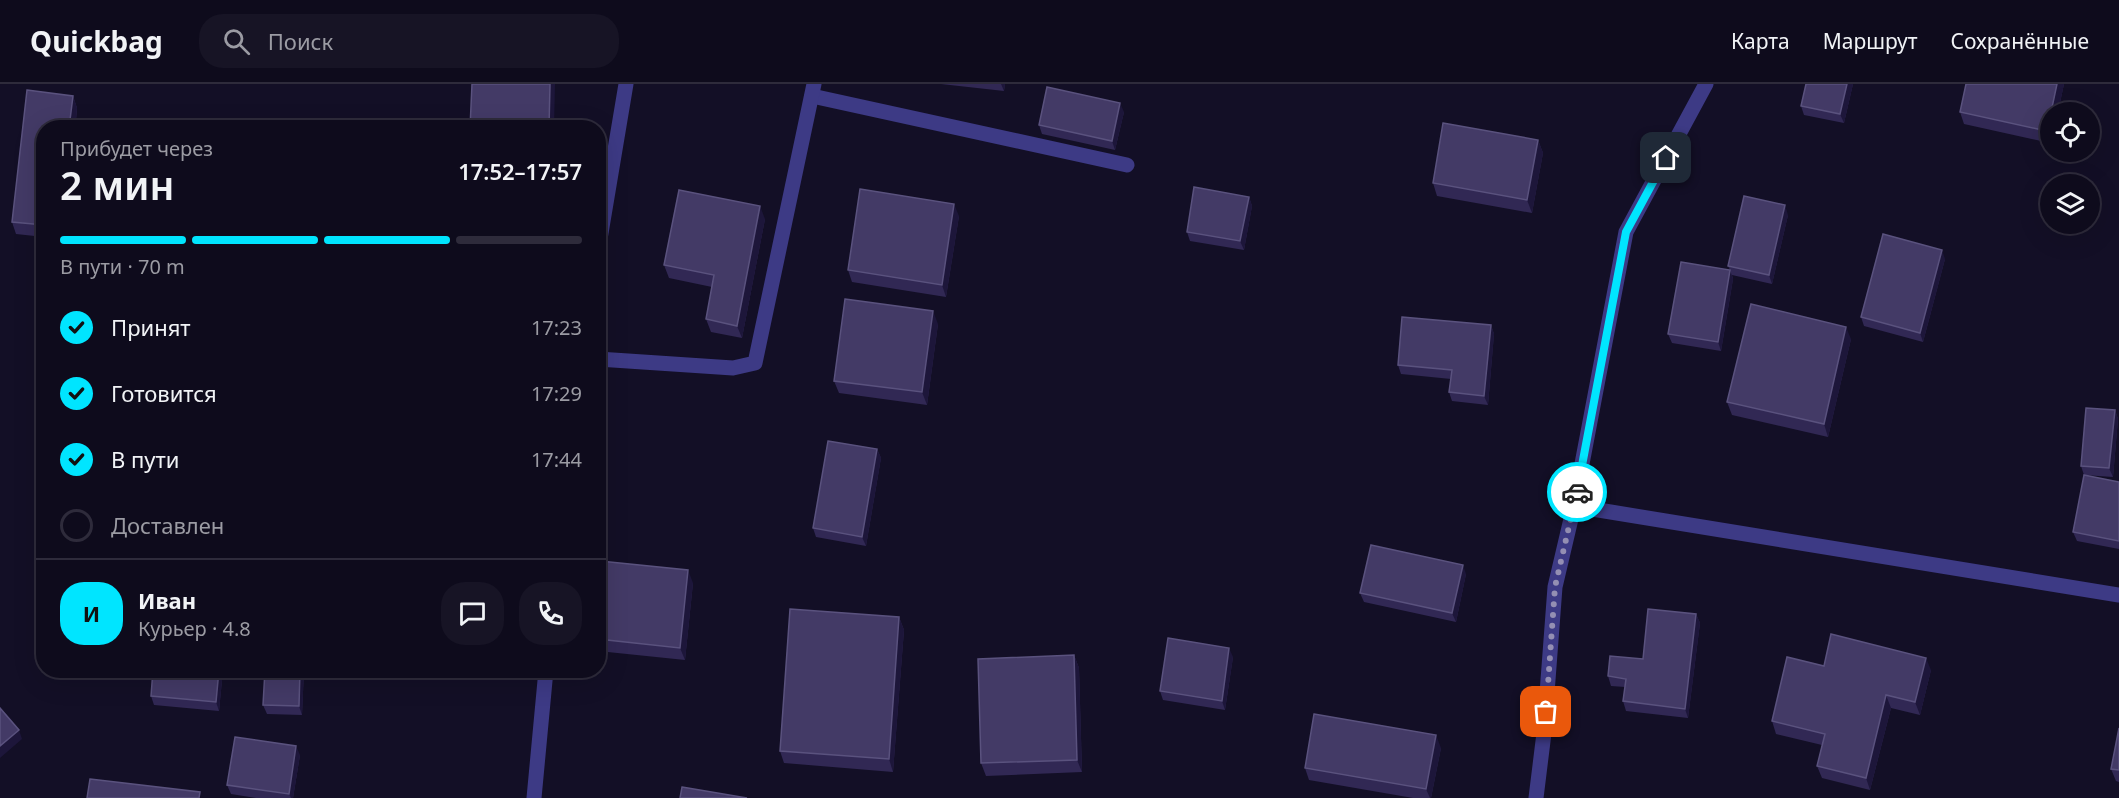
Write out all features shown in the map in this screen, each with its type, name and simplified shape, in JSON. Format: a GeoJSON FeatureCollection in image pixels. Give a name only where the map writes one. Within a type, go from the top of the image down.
{"type":"FeatureCollection","features":[{"type":"Feature","properties":{"kind":"lane"},"geometry":{"type":"LineString","coordinates":[[606,203],[626,84]]}},
{"type":"Feature","properties":{"kind":"lane"},"geometry":{"type":"LineString","coordinates":[[1536,798],[1544,733],[1555,587],[1574,506],[1626,232],[1706,84]]}},
{"type":"Feature","properties":{"kind":"lane"},"geometry":{"type":"LineString","coordinates":[[606,359],[733,368],[755,363],[813,90],[1127,165]]}},
{"type":"Feature","properties":{"kind":"lane"},"geometry":{"type":"LineString","coordinates":[[1574,506],[2119,595]]}},
{"type":"Feature","properties":{"kind":"lane"},"geometry":{"type":"LineString","coordinates":[[534,798],[545,678]]}},
{"type":"Feature","properties":{"kind":"building"},"geometry":{"type":"Polygon","coordinates":[[[472,84],[550,84],[549,120],[470,120],[472,84]]]}},
{"type":"Feature","properties":{"kind":"building"},"geometry":{"type":"Polygon","coordinates":[[[1806,84],[1847,84],[1840,114],[1801,106],[1806,84]]]}},
{"type":"Feature","properties":{"kind":"building"},"geometry":{"type":"Polygon","coordinates":[[[1966,84],[2057,84],[2053,102],[2040,102],[2040,129],[1960,112],[1966,84]]]}},
{"type":"Feature","properties":{"kind":"building"},"geometry":{"type":"Polygon","coordinates":[[[1047,87],[1120,103],[1112,141],[1039,125],[1047,87]]]}},
{"type":"Feature","properties":{"kind":"building"},"geometry":{"type":"Polygon","coordinates":[[[27,90],[73,96],[70,120],[36,120],[36,224],[12,222],[27,90]]]}},
{"type":"Feature","properties":{"kind":"building"},"geometry":{"type":"Polygon","coordinates":[[[1443,123],[1538,140],[1527,200],[1433,183],[1443,123]]]}},
{"type":"Feature","properties":{"kind":"building"},"geometry":{"type":"Polygon","coordinates":[[[1194,187],[1249,197],[1240,241],[1187,232],[1194,187]]]}},
{"type":"Feature","properties":{"kind":"building"},"geometry":{"type":"Polygon","coordinates":[[[860,189],[954,204],[942,285],[848,270],[860,189]]]}},
{"type":"Feature","properties":{"kind":"building"},"geometry":{"type":"Polygon","coordinates":[[[679,190],[760,206],[737,326],[706,319],[714,275],[664,265],[679,190]]]}},
{"type":"Feature","properties":{"kind":"building"},"geometry":{"type":"Polygon","coordinates":[[[1744,196],[1785,205],[1769,275],[1728,266],[1744,196]]]}},
{"type":"Feature","properties":{"kind":"building"},"geometry":{"type":"Polygon","coordinates":[[[1883,234],[1942,250],[1920,333],[1861,317],[1883,234]]]}},
{"type":"Feature","properties":{"kind":"building"},"geometry":{"type":"Polygon","coordinates":[[[1681,262],[1730,270],[1718,342],[1668,334],[1681,262]]]}},
{"type":"Feature","properties":{"kind":"building"},"geometry":{"type":"Polygon","coordinates":[[[845,299],[933,311],[922,392],[834,381],[845,299]]]}},
{"type":"Feature","properties":{"kind":"building"},"geometry":{"type":"Polygon","coordinates":[[[1751,304],[1846,327],[1824,424],[1727,402],[1751,304]]]}},
{"type":"Feature","properties":{"kind":"building"},"geometry":{"type":"Polygon","coordinates":[[[1402,317],[1491,325],[1484,396],[1449,392],[1452,370],[1398,365],[1402,317]]]}},
{"type":"Feature","properties":{"kind":"building"},"geometry":{"type":"Polygon","coordinates":[[[2086,408],[2115,410],[2109,468],[2081,466],[2086,408]]]}},
{"type":"Feature","properties":{"kind":"building"},"geometry":{"type":"Polygon","coordinates":[[[828,441],[877,449],[862,537],[813,528],[828,441]]]}},
{"type":"Feature","properties":{"kind":"building"},"geometry":{"type":"Polygon","coordinates":[[[2084,475],[2119,482],[2119,541],[2073,532],[2084,475]]]}},
{"type":"Feature","properties":{"kind":"building"},"geometry":{"type":"Polygon","coordinates":[[[1371,545],[1463,565],[1452,613],[1360,593],[1371,545]]]}},
{"type":"Feature","properties":{"kind":"building"},"geometry":{"type":"Polygon","coordinates":[[[606,562],[688,570],[680,648],[606,640],[606,562]]]}},
{"type":"Feature","properties":{"kind":"building"},"geometry":{"type":"Polygon","coordinates":[[[790,609],[899,617],[889,759],[780,751],[790,609]]]}},
{"type":"Feature","properties":{"kind":"building"},"geometry":{"type":"Polygon","coordinates":[[[1648,609],[1696,614],[1685,709],[1623,701],[1626,679],[1608,676],[1610,656],[1643,659],[1648,609]]]}},
{"type":"Feature","properties":{"kind":"building"},"geometry":{"type":"Polygon","coordinates":[[[1831,634],[1926,658],[1915,702],[1886,695],[1866,778],[1817,766],[1825,734],[1772,721],[1787,657],[1824,666],[1831,634]]]}},
{"type":"Feature","properties":{"kind":"building"},"geometry":{"type":"Polygon","coordinates":[[[1168,638],[1229,648],[1222,701],[1160,691],[1168,638]]]}},
{"type":"Feature","properties":{"kind":"building"},"geometry":{"type":"Polygon","coordinates":[[[1074,655],[1077,760],[981,763],[978,659],[1074,655]]]}},
{"type":"Feature","properties":{"kind":"building"},"geometry":{"type":"Polygon","coordinates":[[[152,678],[218,678],[216,702],[151,696],[152,678]]]}},
{"type":"Feature","properties":{"kind":"building"},"geometry":{"type":"Polygon","coordinates":[[[265,678],[300,678],[299,706],[263,705],[265,678]]]}},
{"type":"Feature","properties":{"kind":"building"},"geometry":{"type":"Polygon","coordinates":[[[0,708],[19,730],[0,746],[0,708]]]}},
{"type":"Feature","properties":{"kind":"building"},"geometry":{"type":"Polygon","coordinates":[[[1314,714],[1436,735],[1426,789],[1305,768],[1314,714]]]}},
{"type":"Feature","properties":{"kind":"building"},"geometry":{"type":"Polygon","coordinates":[[[2119,728],[2119,770],[2111,769],[2119,728]]]}},
{"type":"Feature","properties":{"kind":"building"},"geometry":{"type":"Polygon","coordinates":[[[235,737],[296,746],[289,794],[227,785],[235,737]]]}},
{"type":"Feature","properties":{"kind":"building"},"geometry":{"type":"Polygon","coordinates":[[[90,779],[200,792],[199,798],[87,798],[90,779]]]}},
{"type":"Feature","properties":{"kind":"building"},"geometry":{"type":"Polygon","coordinates":[[[682,787],[747,798],[680,798],[682,787]]]}},
{"type":"Feature","properties":{"kind":"way so far"},"geometry":{"type":"LineString","coordinates":[[1546,712],[1555,587],[1577,492]]}},
{"type":"Feature","properties":{"kind":"route"},"geometry":{"type":"LineString","coordinates":[[1577,492],[1626,232],[1666,158]]}}]}
